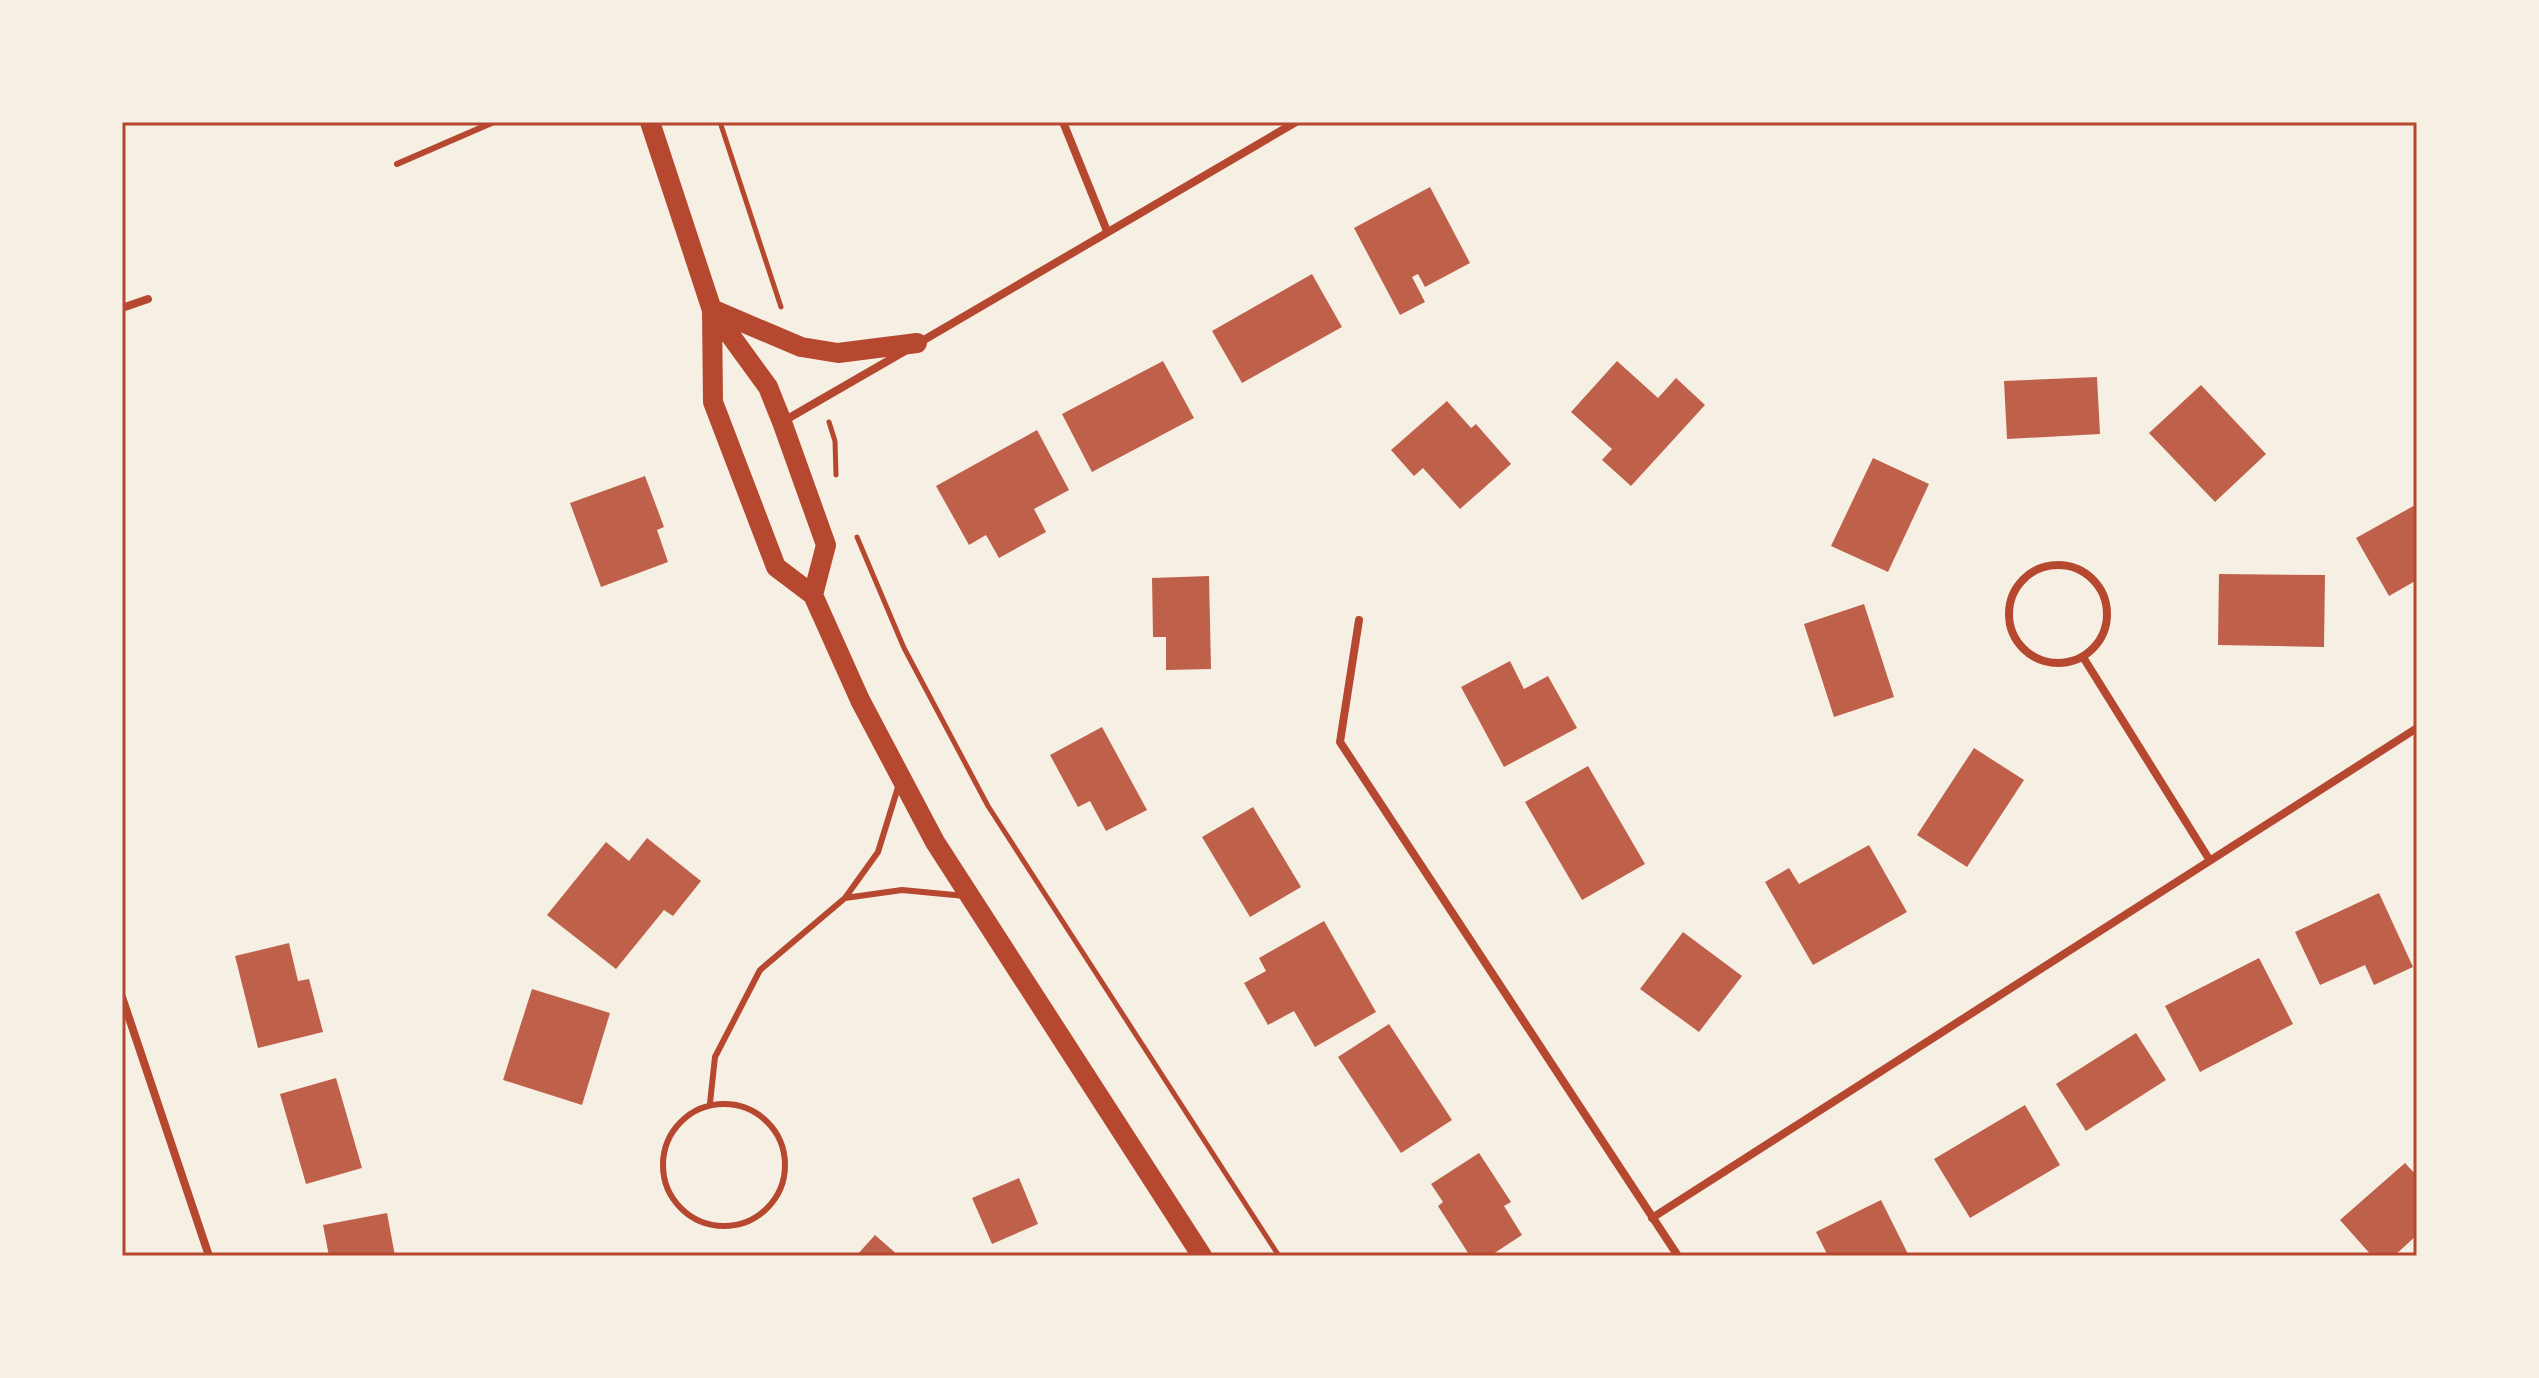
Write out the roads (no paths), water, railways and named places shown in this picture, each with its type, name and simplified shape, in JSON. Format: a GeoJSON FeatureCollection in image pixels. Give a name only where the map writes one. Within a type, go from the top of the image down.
{"type":"FeatureCollection","features":[{"type":"Feature","properties":{"kind":"main road"},"geometry":{"type":"LineString","coordinates":[[650,122],[712,310],[713,402],[776,567],[813,595],[860,700],[970,896],[1202,1256]]}},
{"type":"Feature","properties":{"kind":"main road"},"geometry":{"type":"LineString","coordinates":[[712,310],[801,347],[838,353],[917,343]]}},
{"type":"Feature","properties":{"kind":"main road"},"geometry":{"type":"LineString","coordinates":[[712,310],[768,387],[826,545],[813,595]]}},
{"type":"Feature","properties":{"kind":"street"},"geometry":{"type":"LineString","coordinates":[[1063,122],[1107,231]]}},
{"type":"Feature","properties":{"kind":"street"},"geometry":{"type":"LineString","coordinates":[[782,422],[1296,122]]}},
{"type":"Feature","properties":{"kind":"street"},"geometry":{"type":"LineString","coordinates":[[122,308],[148,299]]}},
{"type":"Feature","properties":{"kind":"street"},"geometry":{"type":"LineString","coordinates":[[2051,565],[2071,567],[2088,575],[2101,590],[2107,608],[2106,627],[2098,644],[2083,657],[2065,663],[2045,662],[2028,653],[2015,640],[2009,621],[2010,602],[2018,584],[2033,572],[2051,565]]}},
{"type":"Feature","properties":{"kind":"street"},"geometry":{"type":"LineString","coordinates":[[1359,620],[1340,742],[1678,1256]]}},
{"type":"Feature","properties":{"kind":"street"},"geometry":{"type":"LineString","coordinates":[[2083,657],[2209,859]]}},
{"type":"Feature","properties":{"kind":"street"},"geometry":{"type":"LineString","coordinates":[[1652,1218],[2417,728]]}},
{"type":"Feature","properties":{"kind":"street"},"geometry":{"type":"LineString","coordinates":[[122,997],[209,1256]]}},
{"type":"Feature","properties":{"kind":"lane"},"geometry":{"type":"LineString","coordinates":[[397,164],[494,122]]}},
{"type":"Feature","properties":{"kind":"lane"},"geometry":{"type":"LineString","coordinates":[[710,1103],[715,1057],[760,970],[845,898],[878,852],[901,777]]}},
{"type":"Feature","properties":{"kind":"lane"},"geometry":{"type":"LineString","coordinates":[[845,898],[902,890],[970,896]]}},
{"type":"Feature","properties":{"kind":"lane"},"geometry":{"type":"LineString","coordinates":[[710,1103],[738,1104],[757,1112],[772,1126],[782,1143],[786,1163],[778,1193],[759,1216],[740,1224],[710,1224],[682,1211],[669,1195],[662,1176],[662,1155],[668,1136],[681,1119],[710,1103]]}}]}
